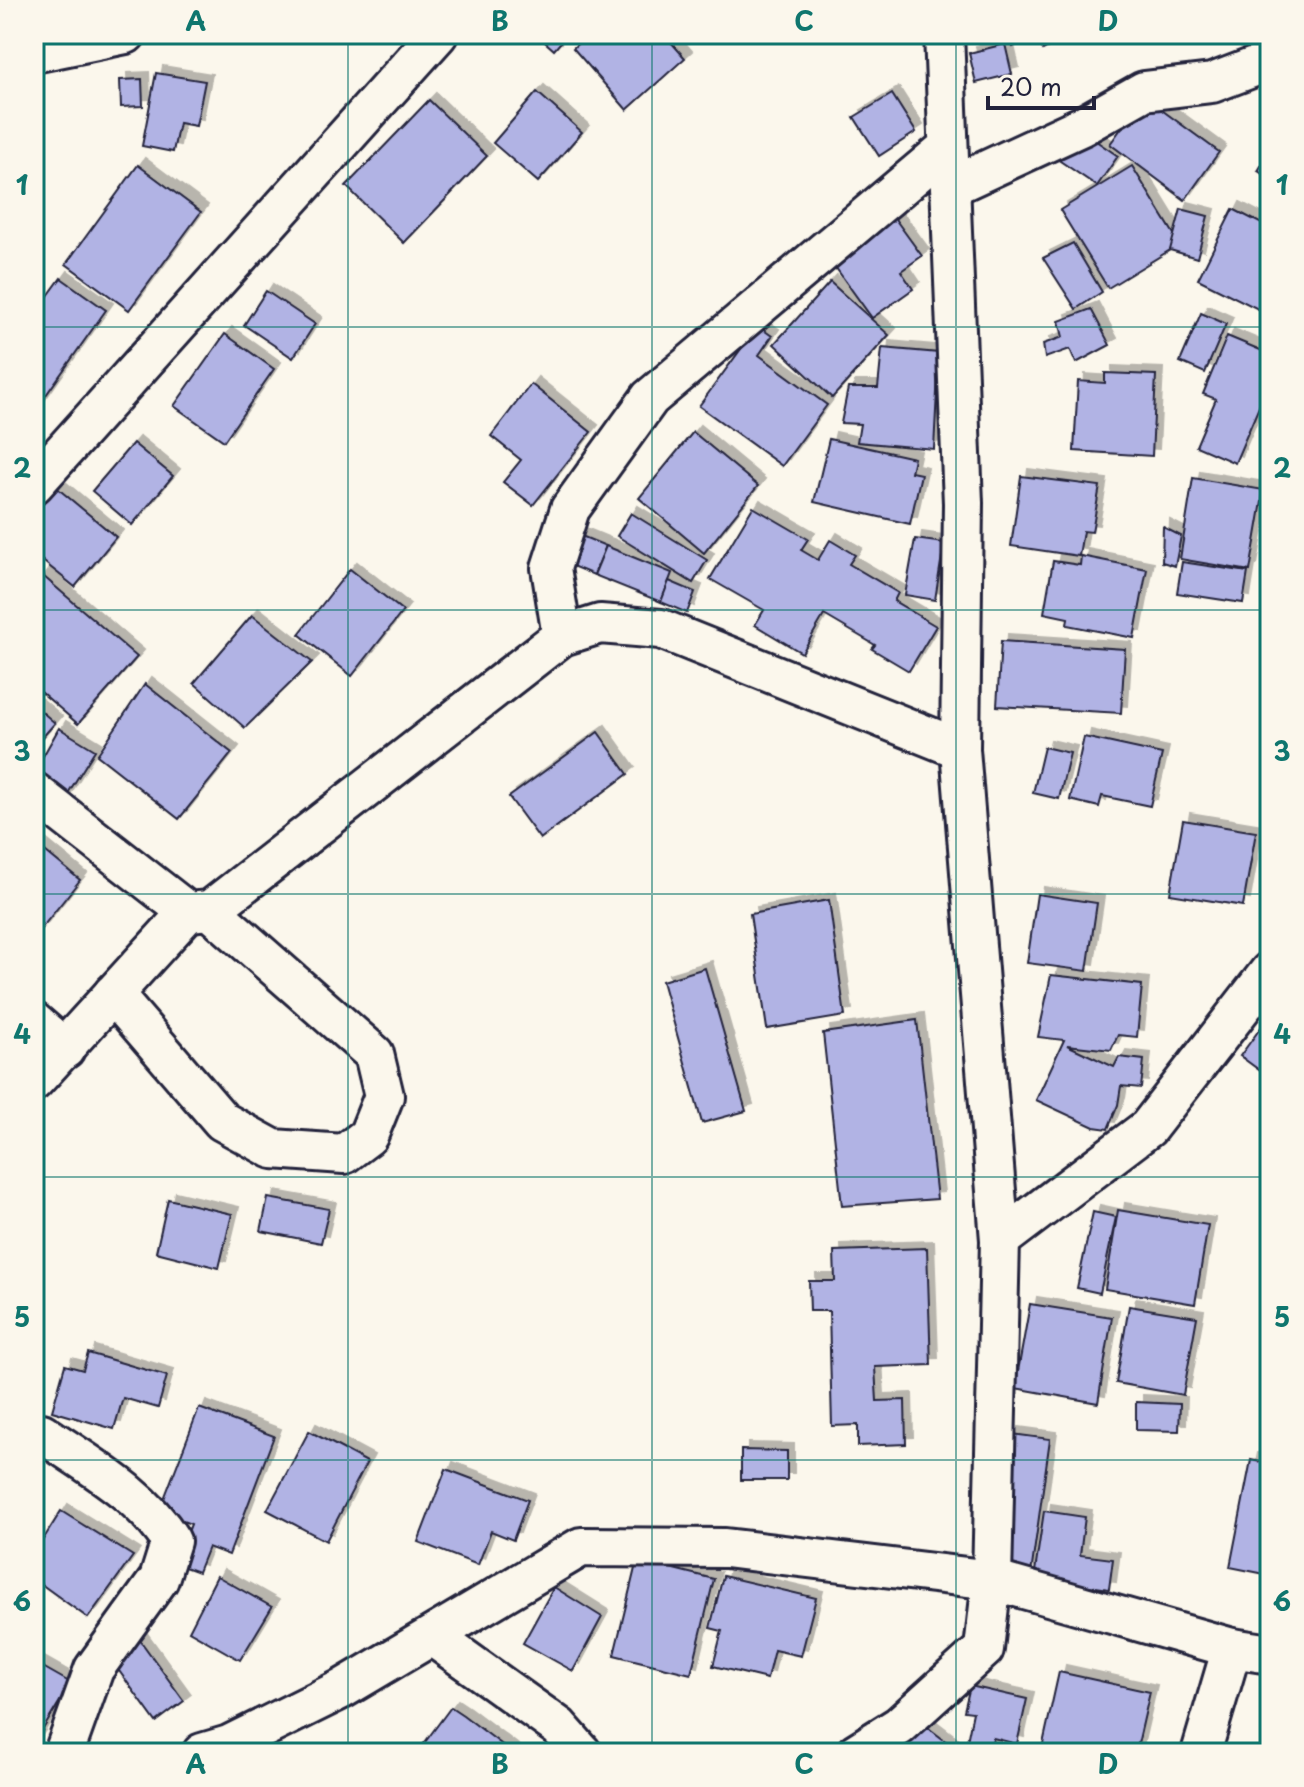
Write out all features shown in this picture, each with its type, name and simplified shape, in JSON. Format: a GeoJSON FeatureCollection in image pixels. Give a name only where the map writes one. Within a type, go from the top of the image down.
{"type":"FeatureCollection","features":[{"type":"Feature","properties":{"kind":"street"},"geometry":{"type":"LineString","coordinates":[[34,53],[126,34]]}},
{"type":"Feature","properties":{"kind":"street"},"geometry":{"type":"LineString","coordinates":[[34,484],[437,34]]}},
{"type":"Feature","properties":{"kind":"street"},"geometry":{"type":"LineString","coordinates":[[856,1753],[899,1726],[984,1649],[992,1580],[1000,1240],[960,749],[963,503],[944,34]]}},
{"type":"Feature","properties":{"kind":"street"},"geometry":{"type":"LineString","coordinates":[[950,187],[1082,126],[1144,91],[1212,83],[1270,61]]}},
{"type":"Feature","properties":{"kind":"street"},"geometry":{"type":"LineString","coordinates":[[562,636],[551,568],[570,509],[650,398],[948,147]]}},
{"type":"Feature","properties":{"kind":"street"},"geometry":{"type":"LineString","coordinates":[[34,1081],[113,994],[199,911],[562,636],[600,624],[661,629],[960,749]]}},
{"type":"Feature","properties":{"kind":"street"},"geometry":{"type":"LineString","coordinates":[[34,792],[199,911],[374,1054],[384,1096],[368,1136],[344,1154],[273,1149],[222,1121],[113,994]]}},
{"type":"Feature","properties":{"kind":"street"},"geometry":{"type":"LineString","coordinates":[[1000,1240],[1148,1128],[1270,971]]}},
{"type":"Feature","properties":{"kind":"street"},"geometry":{"type":"LineString","coordinates":[[34,1022],[65,1049]]}},
{"type":"Feature","properties":{"kind":"street"},"geometry":{"type":"LineString","coordinates":[[42,1433],[128,1492],[155,1516],[171,1541],[159,1579],[94,1669],[64,1753]]}},
{"type":"Feature","properties":{"kind":"street"},"geometry":{"type":"LineString","coordinates":[[202,1753],[229,1745],[342,1689],[581,1547],[725,1548],[992,1580],[1232,1648],[1270,1654]]}},
{"type":"Feature","properties":{"kind":"street"},"geometry":{"type":"LineString","coordinates":[[432,1636],[559,1727],[582,1753]]}},
{"type":"Feature","properties":{"kind":"street"},"geometry":{"type":"LineString","coordinates":[[1201,1753],[1232,1648]]}},
{"type":"Feature","properties":{"kind":"building"},"geometry":{"type":"Polygon","coordinates":[[[536,34],[568,34],[554,50],[536,34]]]}},
{"type":"Feature","properties":{"kind":"building"},"geometry":{"type":"Polygon","coordinates":[[[588,34],[664,34],[685,58],[627,110],[573,48],[588,34]]]}},
{"type":"Feature","properties":{"kind":"building"},"geometry":{"type":"Polygon","coordinates":[[[1006,34],[1068,36],[1043,50],[1035,35],[1013,47],[1006,34]]]}},
{"type":"Feature","properties":{"kind":"building"},"geometry":{"type":"Polygon","coordinates":[[[1005,44],[1012,74],[976,83],[969,53],[1005,44]]]}},
{"type":"Feature","properties":{"kind":"building"},"geometry":{"type":"Polygon","coordinates":[[[156,73],[205,81],[196,126],[179,123],[173,152],[142,146],[156,73]]]}},
{"type":"Feature","properties":{"kind":"building"},"geometry":{"type":"Polygon","coordinates":[[[142,79],[143,106],[121,107],[120,80],[142,79]]]}},
{"type":"Feature","properties":{"kind":"building"},"geometry":{"type":"Polygon","coordinates":[[[537,92],[582,132],[538,182],[493,143],[537,92]]]}},
{"type":"Feature","properties":{"kind":"building"},"geometry":{"type":"Polygon","coordinates":[[[892,94],[916,132],[879,156],[854,117],[892,94]]]}},
{"type":"Feature","properties":{"kind":"building"},"geometry":{"type":"Polygon","coordinates":[[[1144,97],[1219,152],[1185,200],[1110,144],[1144,97]]]}},
{"type":"Feature","properties":{"kind":"building"},"geometry":{"type":"Polygon","coordinates":[[[429,100],[487,156],[404,243],[346,186],[429,100]]]}},
{"type":"Feature","properties":{"kind":"building"},"geometry":{"type":"Polygon","coordinates":[[[1080,130],[1118,156],[1097,186],[1060,161],[1080,130]]]}},
{"type":"Feature","properties":{"kind":"building"},"geometry":{"type":"Polygon","coordinates":[[[1270,151],[1270,179],[1258,171],[1270,151]]]}},
{"type":"Feature","properties":{"kind":"building"},"geometry":{"type":"Polygon","coordinates":[[[138,165],[201,212],[129,310],[66,264],[138,165]]]}},
{"type":"Feature","properties":{"kind":"building"},"geometry":{"type":"Polygon","coordinates":[[[1132,166],[1180,244],[1108,288],[1060,210],[1132,166]]]}},
{"type":"Feature","properties":{"kind":"building"},"geometry":{"type":"Polygon","coordinates":[[[1181,209],[1208,216],[1197,258],[1170,250],[1181,209]]]}},
{"type":"Feature","properties":{"kind":"building"},"geometry":{"type":"Polygon","coordinates":[[[1233,209],[1270,228],[1270,315],[1198,279],[1233,209]]]}},
{"type":"Feature","properties":{"kind":"building"},"geometry":{"type":"Polygon","coordinates":[[[890,212],[922,256],[901,271],[913,289],[872,318],[828,257],[890,212]]]}},
{"type":"Feature","properties":{"kind":"building"},"geometry":{"type":"Polygon","coordinates":[[[1073,243],[1102,292],[1076,309],[1043,258],[1073,243]]]}},
{"type":"Feature","properties":{"kind":"building"},"geometry":{"type":"Polygon","coordinates":[[[61,278],[106,310],[34,412],[34,315],[61,278]]]}},
{"type":"Feature","properties":{"kind":"building"},"geometry":{"type":"Polygon","coordinates":[[[830,282],[889,335],[832,398],[774,344],[830,282]]]}},
{"type":"Feature","properties":{"kind":"building"},"geometry":{"type":"Polygon","coordinates":[[[266,291],[315,324],[293,358],[244,325],[266,291]]]}},
{"type":"Feature","properties":{"kind":"building"},"geometry":{"type":"Polygon","coordinates":[[[1091,309],[1110,345],[1076,363],[1070,349],[1045,358],[1043,344],[1063,337],[1059,321],[1091,309]]]}},
{"type":"Feature","properties":{"kind":"building"},"geometry":{"type":"Polygon","coordinates":[[[1201,313],[1226,324],[1205,373],[1180,362],[1201,313]]]}},
{"type":"Feature","properties":{"kind":"building"},"geometry":{"type":"Polygon","coordinates":[[[758,326],[772,336],[759,355],[827,405],[782,466],[699,406],[758,326]]]}},
{"type":"Feature","properties":{"kind":"building"},"geometry":{"type":"Polygon","coordinates":[[[225,334],[274,369],[224,441],[174,406],[225,334]]]}},
{"type":"Feature","properties":{"kind":"building"},"geometry":{"type":"Polygon","coordinates":[[[1227,336],[1270,354],[1270,381],[1235,463],[1196,446],[1216,399],[1203,394],[1227,336]]]}},
{"type":"Feature","properties":{"kind":"building"},"geometry":{"type":"Polygon","coordinates":[[[882,348],[939,353],[934,449],[857,442],[860,424],[841,423],[848,388],[878,388],[882,348]]]}},
{"type":"Feature","properties":{"kind":"building"},"geometry":{"type":"Polygon","coordinates":[[[1105,373],[1156,375],[1152,456],[1074,451],[1078,381],[1105,383],[1105,373]]]}},
{"type":"Feature","properties":{"kind":"building"},"geometry":{"type":"Polygon","coordinates":[[[531,384],[591,432],[533,505],[503,482],[521,460],[491,436],[531,384]]]}},
{"type":"Feature","properties":{"kind":"building"},"geometry":{"type":"Polygon","coordinates":[[[693,432],[758,486],[704,553],[639,498],[693,432]]]}},
{"type":"Feature","properties":{"kind":"building"},"geometry":{"type":"Polygon","coordinates":[[[829,439],[914,458],[911,472],[921,474],[910,524],[814,502],[829,439]]]}},
{"type":"Feature","properties":{"kind":"building"},"geometry":{"type":"Polygon","coordinates":[[[133,443],[173,476],[132,525],[92,491],[133,443]]]}},
{"type":"Feature","properties":{"kind":"building"},"geometry":{"type":"Polygon","coordinates":[[[1021,476],[1100,486],[1092,532],[1083,531],[1079,556],[1011,546],[1021,476]]]}},
{"type":"Feature","properties":{"kind":"building"},"geometry":{"type":"Polygon","coordinates":[[[1193,478],[1264,490],[1250,571],[1180,559],[1193,478]]]}},
{"type":"Feature","properties":{"kind":"building"},"geometry":{"type":"Polygon","coordinates":[[[56,487],[116,537],[75,587],[34,554],[34,514],[56,487]]]}},
{"type":"Feature","properties":{"kind":"building"},"geometry":{"type":"Polygon","coordinates":[[[753,507],[808,539],[801,550],[818,560],[830,540],[855,555],[849,564],[898,593],[894,601],[936,626],[909,671],[872,649],[875,645],[824,615],[802,653],[755,625],[764,610],[710,579],[753,507]]]}},
{"type":"Feature","properties":{"kind":"building"},"geometry":{"type":"Polygon","coordinates":[[[631,513],[707,560],[693,583],[617,536],[631,513]]]}},
{"type":"Feature","properties":{"kind":"building"},"geometry":{"type":"Polygon","coordinates":[[[1163,527],[1181,536],[1175,566],[1162,562],[1163,527]]]}},
{"type":"Feature","properties":{"kind":"building"},"geometry":{"type":"Polygon","coordinates":[[[579,535],[606,546],[594,575],[567,564],[579,535]]]}},
{"type":"Feature","properties":{"kind":"building"},"geometry":{"type":"Polygon","coordinates":[[[915,539],[944,543],[935,600],[905,595],[915,539]]]}},
{"type":"Feature","properties":{"kind":"building"},"geometry":{"type":"Polygon","coordinates":[[[606,546],[672,573],[661,602],[594,575],[606,546]]]}},
{"type":"Feature","properties":{"kind":"building"},"geometry":{"type":"Polygon","coordinates":[[[1081,556],[1147,569],[1134,638],[1067,625],[1068,618],[1044,613],[1053,561],[1080,565],[1081,556]]]}},
{"type":"Feature","properties":{"kind":"building"},"geometry":{"type":"Polygon","coordinates":[[[1182,562],[1248,572],[1243,603],[1177,593],[1182,562]]]}},
{"type":"Feature","properties":{"kind":"building"},"geometry":{"type":"Polygon","coordinates":[[[350,569],[403,611],[352,676],[299,634],[350,569]]]}},
{"type":"Feature","properties":{"kind":"building"},"geometry":{"type":"Polygon","coordinates":[[[43,576],[137,657],[78,724],[34,686],[34,587],[43,576]]]}},
{"type":"Feature","properties":{"kind":"building"},"geometry":{"type":"Polygon","coordinates":[[[669,581],[695,592],[687,613],[661,602],[669,581]]]}},
{"type":"Feature","properties":{"kind":"building"},"geometry":{"type":"Polygon","coordinates":[[[252,615],[312,662],[245,728],[194,683],[252,615]]]}},
{"type":"Feature","properties":{"kind":"building"},"geometry":{"type":"Polygon","coordinates":[[[1001,641],[1125,649],[1121,713],[997,706],[1001,641]]]}},
{"type":"Feature","properties":{"kind":"building"},"geometry":{"type":"Polygon","coordinates":[[[145,684],[232,753],[179,819],[97,755],[145,684]]]}},
{"type":"Feature","properties":{"kind":"building"},"geometry":{"type":"Polygon","coordinates":[[[34,705],[55,723],[34,747],[34,705]]]}},
{"type":"Feature","properties":{"kind":"building"},"geometry":{"type":"Polygon","coordinates":[[[59,728],[95,750],[62,803],[34,786],[34,772],[59,728]]]}},
{"type":"Feature","properties":{"kind":"building"},"geometry":{"type":"Polygon","coordinates":[[[598,732],[628,774],[540,839],[509,797],[598,732]]]}},
{"type":"Feature","properties":{"kind":"building"},"geometry":{"type":"Polygon","coordinates":[[[1084,737],[1162,754],[1150,806],[1102,796],[1099,807],[1070,800],[1084,737]]]}},
{"type":"Feature","properties":{"kind":"building"},"geometry":{"type":"Polygon","coordinates":[[[1044,747],[1070,753],[1059,799],[1033,793],[1044,747]]]}},
{"type":"Feature","properties":{"kind":"building"},"geometry":{"type":"Polygon","coordinates":[[[1183,820],[1256,832],[1243,906],[1170,894],[1183,820]]]}},
{"type":"Feature","properties":{"kind":"building"},"geometry":{"type":"Polygon","coordinates":[[[34,842],[80,880],[40,930],[34,925],[34,842]]]}},
{"type":"Feature","properties":{"kind":"building"},"geometry":{"type":"Polygon","coordinates":[[[1037,894],[1097,903],[1087,971],[1027,963],[1037,894]]]}},
{"type":"Feature","properties":{"kind":"building"},"geometry":{"type":"Polygon","coordinates":[[[829,900],[845,1016],[767,1029],[750,914],[829,900]]]}},
{"type":"Feature","properties":{"kind":"building"},"geometry":{"type":"Polygon","coordinates":[[[705,968],[746,1111],[702,1123],[662,981],[705,968]]]}},
{"type":"Feature","properties":{"kind":"building"},"geometry":{"type":"Polygon","coordinates":[[[1051,975],[1142,985],[1137,1037],[1118,1035],[1111,1050],[1067,1045],[1114,1067],[1119,1057],[1144,1060],[1141,1088],[1121,1086],[1118,1105],[1108,1129],[1094,1127],[1036,1100],[1064,1040],[1038,1037],[1051,975]]]}},
{"type":"Feature","properties":{"kind":"building"},"geometry":{"type":"Polygon","coordinates":[[[1270,1015],[1270,1078],[1240,1056],[1270,1015]]]}},
{"type":"Feature","properties":{"kind":"building"},"geometry":{"type":"Polygon","coordinates":[[[917,1020],[937,1199],[842,1206],[823,1033],[917,1020]]]}},
{"type":"Feature","properties":{"kind":"building"},"geometry":{"type":"Polygon","coordinates":[[[268,1198],[329,1209],[321,1243],[261,1231],[268,1198]]]}},
{"type":"Feature","properties":{"kind":"building"},"geometry":{"type":"Polygon","coordinates":[[[168,1199],[232,1214],[219,1268],[156,1252],[168,1199]]]}},
{"type":"Feature","properties":{"kind":"building"},"geometry":{"type":"Polygon","coordinates":[[[1118,1210],[1208,1225],[1195,1304],[1105,1289],[1118,1210]]]}},
{"type":"Feature","properties":{"kind":"building"},"geometry":{"type":"Polygon","coordinates":[[[1093,1212],[1116,1217],[1100,1293],[1077,1288],[1093,1212]]]}},
{"type":"Feature","properties":{"kind":"building"},"geometry":{"type":"Polygon","coordinates":[[[927,1248],[931,1365],[875,1367],[877,1401],[905,1400],[906,1444],[858,1446],[858,1425],[832,1426],[829,1311],[810,1311],[809,1281],[835,1281],[834,1251],[927,1248]]]}},
{"type":"Feature","properties":{"kind":"building"},"geometry":{"type":"Polygon","coordinates":[[[1030,1304],[1112,1317],[1098,1403],[1015,1388],[1030,1304]]]}},
{"type":"Feature","properties":{"kind":"building"},"geometry":{"type":"Polygon","coordinates":[[[1129,1306],[1197,1317],[1183,1395],[1116,1383],[1129,1306]]]}},
{"type":"Feature","properties":{"kind":"building"},"geometry":{"type":"Polygon","coordinates":[[[88,1353],[167,1376],[158,1408],[123,1398],[114,1429],[52,1411],[65,1365],[83,1370],[88,1353]]]}},
{"type":"Feature","properties":{"kind":"building"},"geometry":{"type":"Polygon","coordinates":[[[1136,1402],[1180,1404],[1179,1431],[1136,1430],[1136,1402]]]}},
{"type":"Feature","properties":{"kind":"building"},"geometry":{"type":"Polygon","coordinates":[[[199,1408],[274,1436],[229,1555],[208,1547],[198,1572],[176,1564],[191,1524],[159,1512],[199,1408]]]}},
{"type":"Feature","properties":{"kind":"building"},"geometry":{"type":"Polygon","coordinates":[[[309,1431],[367,1462],[326,1541],[267,1510],[309,1431]]]}},
{"type":"Feature","properties":{"kind":"building"},"geometry":{"type":"Polygon","coordinates":[[[1012,1434],[1050,1439],[1031,1574],[994,1569],[1012,1434]]]}},
{"type":"Feature","properties":{"kind":"building"},"geometry":{"type":"Polygon","coordinates":[[[741,1450],[787,1451],[787,1480],[741,1480],[741,1450]]]}},
{"type":"Feature","properties":{"kind":"building"},"geometry":{"type":"Polygon","coordinates":[[[1251,1460],[1270,1464],[1270,1575],[1230,1567],[1251,1460]]]}},
{"type":"Feature","properties":{"kind":"building"},"geometry":{"type":"Polygon","coordinates":[[[446,1469],[528,1500],[513,1540],[491,1531],[478,1565],[418,1542],[446,1469]]]}},
{"type":"Feature","properties":{"kind":"building"},"geometry":{"type":"Polygon","coordinates":[[[61,1511],[133,1556],[88,1618],[34,1579],[34,1554],[61,1511]]]}},
{"type":"Feature","properties":{"kind":"building"},"geometry":{"type":"Polygon","coordinates":[[[1044,1511],[1085,1517],[1080,1555],[1113,1559],[1109,1589],[1076,1584],[1033,1585],[1044,1511]]]}},
{"type":"Feature","properties":{"kind":"building"},"geometry":{"type":"Polygon","coordinates":[[[637,1560],[714,1579],[691,1674],[614,1655],[637,1560]]]}},
{"type":"Feature","properties":{"kind":"building"},"geometry":{"type":"Polygon","coordinates":[[[217,1576],[272,1607],[240,1660],[189,1631],[217,1576]]]}},
{"type":"Feature","properties":{"kind":"building"},"geometry":{"type":"Polygon","coordinates":[[[723,1576],[816,1598],[801,1656],[774,1650],[767,1679],[713,1666],[722,1631],[710,1628],[723,1576]]]}},
{"type":"Feature","properties":{"kind":"building"},"geometry":{"type":"Polygon","coordinates":[[[554,1587],[602,1617],[573,1671],[523,1643],[554,1587]]]}},
{"type":"Feature","properties":{"kind":"building"},"geometry":{"type":"Polygon","coordinates":[[[137,1636],[184,1701],[156,1722],[109,1657],[137,1636]]]}},
{"type":"Feature","properties":{"kind":"building"},"geometry":{"type":"Polygon","coordinates":[[[34,1662],[71,1683],[34,1744],[34,1662]]]}},
{"type":"Feature","properties":{"kind":"building"},"geometry":{"type":"Polygon","coordinates":[[[1059,1672],[1150,1692],[1136,1753],[1041,1753],[1059,1672]]]}},
{"type":"Feature","properties":{"kind":"building"},"geometry":{"type":"Polygon","coordinates":[[[970,1686],[1027,1699],[1017,1744],[993,1738],[990,1751],[966,1746],[973,1712],[964,1711],[970,1686]]]}},
{"type":"Feature","properties":{"kind":"building"},"geometry":{"type":"Polygon","coordinates":[[[451,1707],[463,1715],[513,1753],[417,1753],[451,1707]]]}},
{"type":"Feature","properties":{"kind":"building"},"geometry":{"type":"Polygon","coordinates":[[[922,1723],[961,1753],[899,1753],[922,1723]]]}}]}
